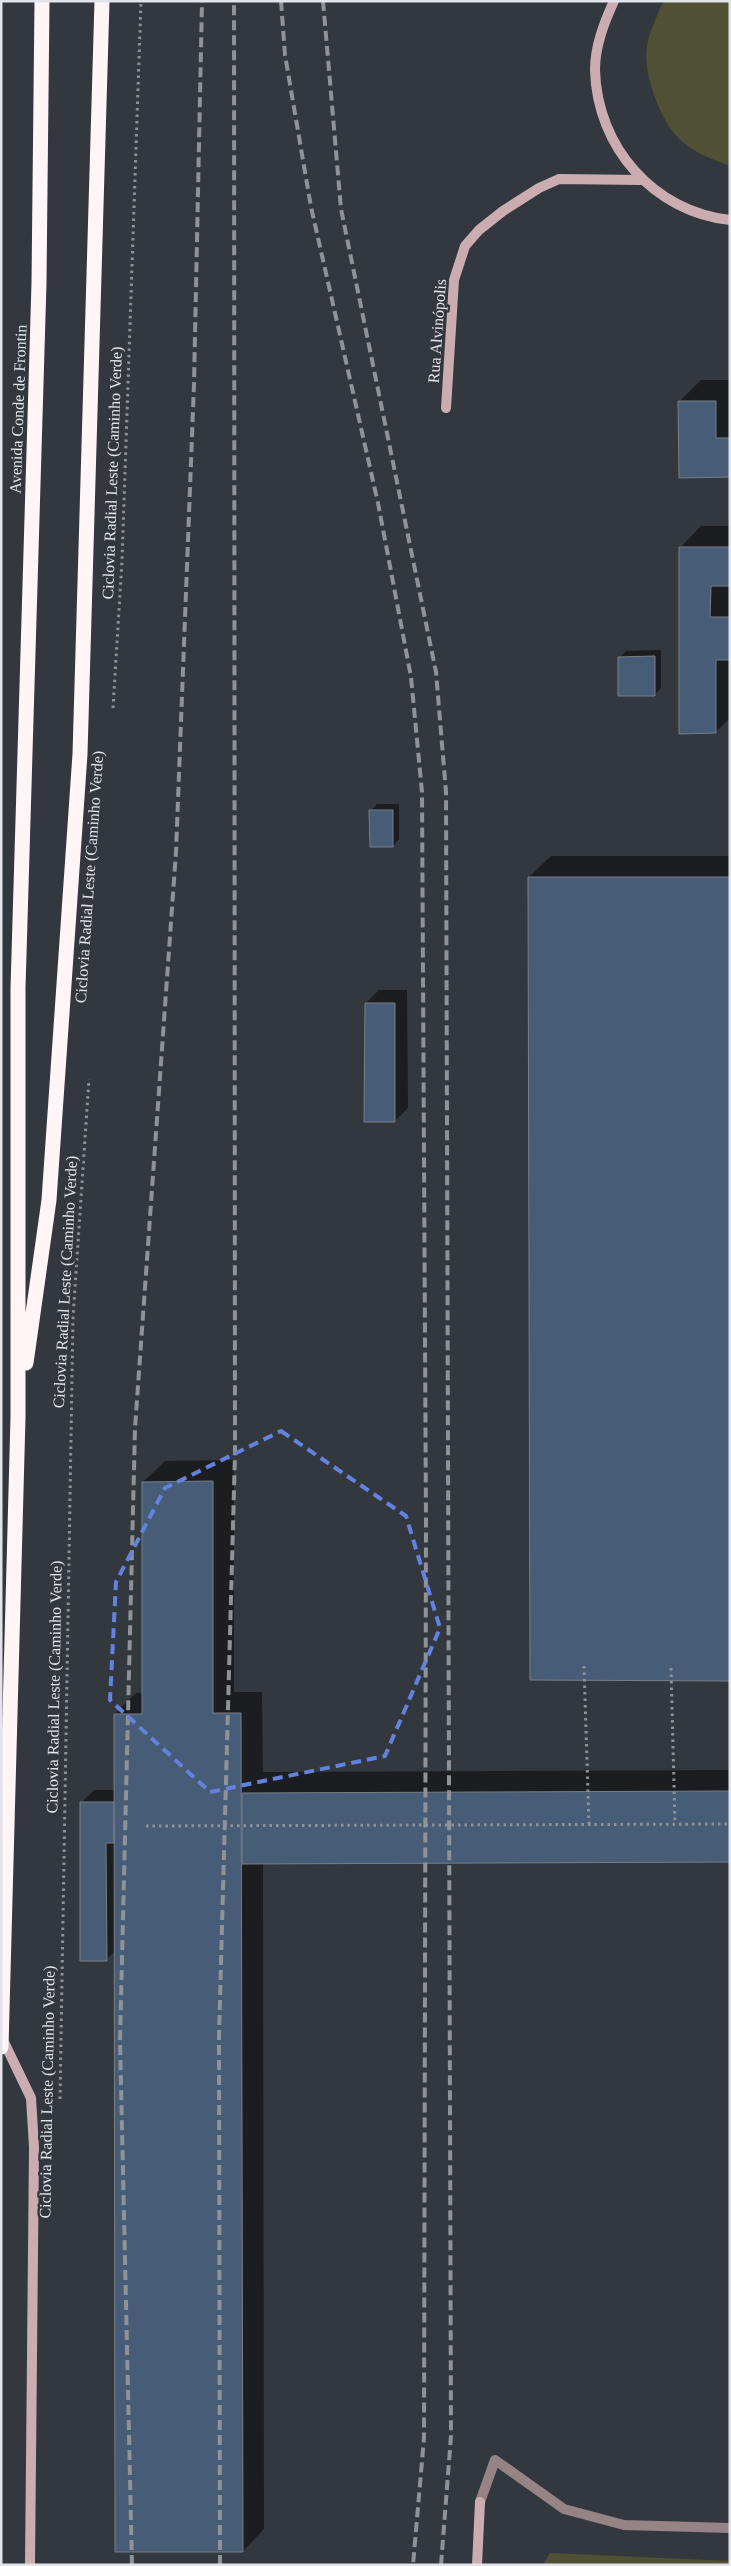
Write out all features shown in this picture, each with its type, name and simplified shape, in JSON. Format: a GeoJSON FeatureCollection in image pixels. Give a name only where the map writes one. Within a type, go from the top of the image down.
{"type":"FeatureCollection","features":[{"type":"Feature","properties":{"kind":"highway","name":"Avenida Conde de Frontin"},"geometry":{"type":"LineString","coordinates":[[2,2042],[18,1417],[18,988],[39,283],[42,1]]}},
{"type":"Feature","properties":{"kind":"highway"},"geometry":{"type":"LineString","coordinates":[[18,1417],[49,1200],[80,754],[102,1]]}},
{"type":"Feature","properties":{"kind":"street"},"geometry":{"type":"LineString","coordinates":[[614,1],[601,30],[595,70],[602,114],[616,148],[641,180],[672,203],[709,218],[730,220]]}},
{"type":"Feature","properties":{"kind":"street","name":"Rua Alvinópolis"},"geometry":{"type":"LineString","coordinates":[[446,408],[454,280],[464,246],[479,230],[503,211],[539,188],[560,179],[641,180]]}},
{"type":"Feature","properties":{"kind":"street"},"geometry":{"type":"LineString","coordinates":[[2,2042],[30,2098],[34,2147],[29,2496],[30,2565]]}},
{"type":"Feature","properties":{"kind":"street"},"geometry":{"type":"LineString","coordinates":[[477,2565],[480,2502],[495,2460],[564,2509],[624,2525],[730,2528]]}},
{"type":"Feature","properties":{"kind":"path","name":"Ciclovia Radial Leste (Caminho Verde)"},"geometry":{"type":"LineString","coordinates":[[112,710],[122,561],[141,1]]}},
{"type":"Feature","properties":{"kind":"path","name":"Ciclovia Radial Leste (Caminho Verde)"},"geometry":{"type":"LineString","coordinates":[[60,2104],[73,1317],[89,1069]]}},
{"type":"Feature","properties":{"kind":"path"},"geometry":{"type":"LineString","coordinates":[[584,1666],[589,1824]]}},
{"type":"Feature","properties":{"kind":"path"},"geometry":{"type":"LineString","coordinates":[[671,1668],[675,1824]]}},
{"type":"Feature","properties":{"kind":"path"},"geometry":{"type":"LineString","coordinates":[[146,1826],[730,1824]]}},
{"type":"Feature","properties":{"kind":"highlighted area"},"geometry":{"type":"Polygon","coordinates":[[[281,1431],[406,1516],[440,1628],[385,1756],[210,1792],[110,1700],[116,1582],[165,1488],[281,1431]]]}},
{"type":"Feature","properties":{"kind":"green space"},"geometry":{"type":"Polygon","coordinates":[[[665,1],[730,1],[730,166],[707,157],[679,139],[668,125],[653,92],[647,67],[647,46],[661,6],[665,1]]]}},
{"type":"Feature","properties":{"kind":"green space"},"geometry":{"type":"Polygon","coordinates":[[[550,2553],[730,2561],[730,2565],[543,2565],[550,2553]]]}},
{"type":"Feature","properties":{"kind":"building"},"geometry":{"type":"Polygon","coordinates":[[[678,401],[716,401],[716,438],[730,438],[730,477],[679,478],[678,401]]]}},
{"type":"Feature","properties":{"kind":"building"},"geometry":{"type":"Polygon","coordinates":[[[679,547],[730,547],[730,586],[711,586],[710,617],[730,617],[730,660],[716,660],[716,733],[679,734],[679,547]]]}},
{"type":"Feature","properties":{"kind":"building"},"geometry":{"type":"Polygon","coordinates":[[[655,656],[655,696],[618,696],[618,657],[655,656]]]}},
{"type":"Feature","properties":{"kind":"building"},"geometry":{"type":"Polygon","coordinates":[[[369,810],[393,810],[393,847],[370,847],[369,810]]]}},
{"type":"Feature","properties":{"kind":"building"},"geometry":{"type":"Polygon","coordinates":[[[528,877],[730,877],[730,1681],[530,1680],[528,877]]]}},
{"type":"Feature","properties":{"kind":"building"},"geometry":{"type":"Polygon","coordinates":[[[365,1003],[395,1003],[395,1122],[364,1122],[365,1003]]]}},
{"type":"Feature","properties":{"kind":"building"},"geometry":{"type":"Polygon","coordinates":[[[213,1481],[213,1713],[241,1713],[243,2552],[115,2552],[114,1714],[142,1714],[142,1482],[213,1481]]]}},
{"type":"Feature","properties":{"kind":"building"},"geometry":{"type":"Polygon","coordinates":[[[730,1791],[730,1862],[242,1864],[242,1793],[730,1791]]]}},
{"type":"Feature","properties":{"kind":"building"},"geometry":{"type":"Polygon","coordinates":[[[80,1802],[114,1802],[114,1843],[106,1843],[107,1961],[80,1961],[80,1802]]]}},
{"type":"Feature","properties":{"kind":"railway"},"geometry":{"type":"LineString","coordinates":[[132,2565],[120,2041],[135,1428],[176,852],[194,384],[202,1]]}},
{"type":"Feature","properties":{"kind":"railway"},"geometry":{"type":"LineString","coordinates":[[220,2565],[219,2036],[235,1453],[234,1]]}},
{"type":"Feature","properties":{"kind":"railway"},"geometry":{"type":"LineString","coordinates":[[281,1],[285,55],[311,207],[378,503],[411,677],[422,792],[426,1522],[424,2438],[413,2565]]}},
{"type":"Feature","properties":{"kind":"railway"},"geometry":{"type":"LineString","coordinates":[[323,1],[341,209],[436,672],[446,792],[451,2436],[441,2565]]}}]}
